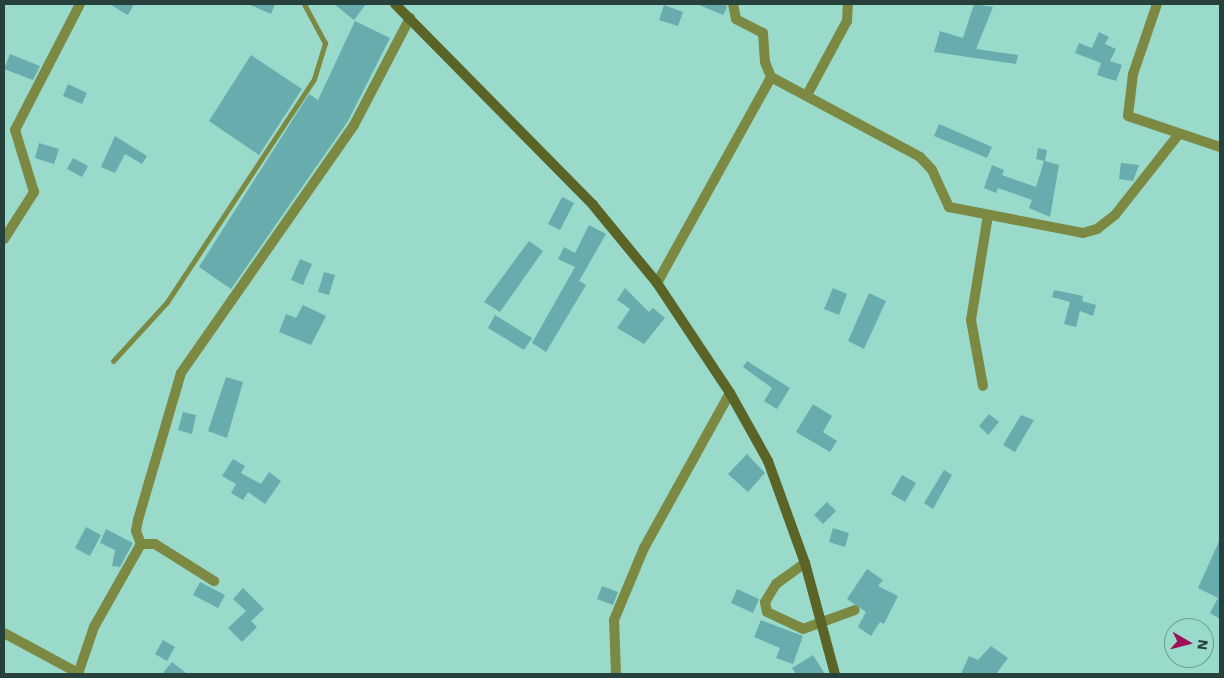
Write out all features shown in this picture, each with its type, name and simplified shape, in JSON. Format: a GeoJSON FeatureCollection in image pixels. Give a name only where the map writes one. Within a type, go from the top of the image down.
{"type":"FeatureCollection","features":[{"type":"Feature","properties":{"kind":"main road"},"geometry":{"type":"LineString","coordinates":[[395,4],[593,205],[657,283],[730,393],[768,461],[805,563],[835,674]]}},
{"type":"Feature","properties":{"kind":"street"},"geometry":{"type":"LineString","coordinates":[[4,239],[34,192],[15,130],[80,4]]}},
{"type":"Feature","properties":{"kind":"street"},"geometry":{"type":"LineString","coordinates":[[732,4],[736,19],[763,33],[765,62],[771,76],[808,93],[920,157],[932,170],[949,207],[1090,232],[1115,215],[1179,134]]}},
{"type":"Feature","properties":{"kind":"street"},"geometry":{"type":"LineString","coordinates":[[808,93],[847,21],[848,4]]}},
{"type":"Feature","properties":{"kind":"street"},"geometry":{"type":"LineString","coordinates":[[1157,4],[1133,74],[1127,112],[1131,118],[1220,147]]}},
{"type":"Feature","properties":{"kind":"street"},"geometry":{"type":"LineString","coordinates":[[141,544],[136,532],[138,520],[181,372],[354,125],[410,18]]}},
{"type":"Feature","properties":{"kind":"street"},"geometry":{"type":"LineString","coordinates":[[657,283],[771,76]]}},
{"type":"Feature","properties":{"kind":"street"},"geometry":{"type":"LineString","coordinates":[[983,386],[971,320],[988,215]]}},
{"type":"Feature","properties":{"kind":"street"},"geometry":{"type":"LineString","coordinates":[[616,674],[614,620],[644,548],[730,393]]}},
{"type":"Feature","properties":{"kind":"street"},"geometry":{"type":"LineString","coordinates":[[141,544],[155,544],[214,581]]}},
{"type":"Feature","properties":{"kind":"street"},"geometry":{"type":"LineString","coordinates":[[4,633],[78,674],[94,627],[141,544]]}},
{"type":"Feature","properties":{"kind":"street"},"geometry":{"type":"LineString","coordinates":[[805,563],[776,584],[765,607],[790,626],[822,624],[855,610]]}},
{"type":"Feature","properties":{"kind":"lane"},"geometry":{"type":"LineString","coordinates":[[113,361],[167,302],[314,79],[325,42],[304,4]]}},
{"type":"Feature","properties":{"kind":"building"},"geometry":{"type":"Polygon","coordinates":[[[109,4],[134,4],[128,15],[109,4]]]}},
{"type":"Feature","properties":{"kind":"building"},"geometry":{"type":"Polygon","coordinates":[[[248,4],[275,4],[271,14],[248,4]]]}},
{"type":"Feature","properties":{"kind":"building"},"geometry":{"type":"Polygon","coordinates":[[[334,4],[366,4],[354,20],[334,4]]]}},
{"type":"Feature","properties":{"kind":"building"},"geometry":{"type":"Polygon","coordinates":[[[697,4],[726,4],[727,8],[723,15],[697,4]]]}},
{"type":"Feature","properties":{"kind":"building"},"geometry":{"type":"Polygon","coordinates":[[[974,4],[993,7],[976,49],[1018,55],[1016,64],[934,52],[940,31],[963,38],[974,4]]]}},
{"type":"Feature","properties":{"kind":"building"},"geometry":{"type":"Polygon","coordinates":[[[664,5],[683,12],[678,26],[659,20],[664,5]]]}},
{"type":"Feature","properties":{"kind":"building"},"geometry":{"type":"Polygon","coordinates":[[[355,21],[390,38],[348,121],[231,289],[199,267],[309,94],[318,100],[355,21]]]}},
{"type":"Feature","properties":{"kind":"building"},"geometry":{"type":"Polygon","coordinates":[[[1099,32],[1109,37],[1105,44],[1116,49],[1110,61],[1122,65],[1116,81],[1097,75],[1101,63],[1075,53],[1079,43],[1092,48],[1099,32]]]}},
{"type":"Feature","properties":{"kind":"building"},"geometry":{"type":"Polygon","coordinates":[[[10,54],[40,66],[33,80],[4,69],[10,54]]]}},
{"type":"Feature","properties":{"kind":"building"},"geometry":{"type":"Polygon","coordinates":[[[251,55],[302,89],[259,155],[209,121],[251,55]]]}},
{"type":"Feature","properties":{"kind":"building"},"geometry":{"type":"Polygon","coordinates":[[[68,84],[87,93],[82,104],[63,96],[68,84]]]}},
{"type":"Feature","properties":{"kind":"building"},"geometry":{"type":"Polygon","coordinates":[[[939,124],[992,147],[987,158],[934,136],[939,124]]]}},
{"type":"Feature","properties":{"kind":"building"},"geometry":{"type":"Polygon","coordinates":[[[115,136],[147,156],[142,164],[125,154],[115,173],[101,167],[115,136]]]}},
{"type":"Feature","properties":{"kind":"building"},"geometry":{"type":"Polygon","coordinates":[[[39,143],[59,149],[54,164],[35,158],[39,143]]]}},
{"type":"Feature","properties":{"kind":"building"},"geometry":{"type":"Polygon","coordinates":[[[1038,148],[1047,150],[1045,161],[1059,165],[1050,217],[1029,208],[1032,200],[998,188],[996,193],[984,188],[992,165],[1004,170],[1002,175],[1036,187],[1044,161],[1036,159],[1038,148]]]}},
{"type":"Feature","properties":{"kind":"building"},"geometry":{"type":"Polygon","coordinates":[[[73,158],[88,166],[82,177],[67,169],[73,158]]]}},
{"type":"Feature","properties":{"kind":"building"},"geometry":{"type":"Polygon","coordinates":[[[1121,163],[1139,165],[1133,181],[1119,179],[1121,163]]]}},
{"type":"Feature","properties":{"kind":"building"},"geometry":{"type":"Polygon","coordinates":[[[562,197],[574,203],[560,230],[548,224],[562,197]]]}},
{"type":"Feature","properties":{"kind":"building"},"geometry":{"type":"Polygon","coordinates":[[[589,225],[606,234],[579,281],[586,285],[546,352],[532,343],[575,267],[558,259],[564,247],[575,253],[589,225]]]}},
{"type":"Feature","properties":{"kind":"building"},"geometry":{"type":"Polygon","coordinates":[[[529,241],[543,251],[500,312],[484,302],[529,241]]]}},
{"type":"Feature","properties":{"kind":"building"},"geometry":{"type":"Polygon","coordinates":[[[300,259],[312,264],[303,285],[291,280],[300,259]]]}},
{"type":"Feature","properties":{"kind":"building"},"geometry":{"type":"Polygon","coordinates":[[[324,272],[335,275],[329,295],[318,292],[324,272]]]}},
{"type":"Feature","properties":{"kind":"building"},"geometry":{"type":"Polygon","coordinates":[[[625,288],[649,312],[653,308],[665,318],[644,344],[617,328],[630,309],[617,300],[625,288]]]}},
{"type":"Feature","properties":{"kind":"building"},"geometry":{"type":"Polygon","coordinates":[[[833,288],[847,294],[839,315],[824,309],[833,288]]]}},
{"type":"Feature","properties":{"kind":"building"},"geometry":{"type":"Polygon","coordinates":[[[1054,290],[1083,296],[1082,301],[1096,305],[1093,316],[1080,311],[1076,327],[1064,324],[1070,302],[1052,297],[1054,290]]]}},
{"type":"Feature","properties":{"kind":"building"},"geometry":{"type":"Polygon","coordinates":[[[869,293],[886,301],[864,349],[848,341],[869,293]]]}},
{"type":"Feature","properties":{"kind":"building"},"geometry":{"type":"Polygon","coordinates":[[[303,305],[326,316],[311,345],[279,332],[286,314],[296,318],[303,305]]]}},
{"type":"Feature","properties":{"kind":"building"},"geometry":{"type":"Polygon","coordinates":[[[495,315],[532,338],[524,350],[488,328],[495,315]]]}},
{"type":"Feature","properties":{"kind":"building"},"geometry":{"type":"Polygon","coordinates":[[[747,361],[790,388],[777,409],[764,401],[772,388],[743,367],[747,361]]]}},
{"type":"Feature","properties":{"kind":"building"},"geometry":{"type":"Polygon","coordinates":[[[226,377],[243,382],[227,438],[208,431],[226,377]]]}},
{"type":"Feature","properties":{"kind":"building"},"geometry":{"type":"Polygon","coordinates":[[[813,404],[832,416],[823,432],[837,441],[830,452],[796,432],[813,404]]]}},
{"type":"Feature","properties":{"kind":"building"},"geometry":{"type":"Polygon","coordinates":[[[183,412],[196,415],[192,434],[178,430],[183,412]]]}},
{"type":"Feature","properties":{"kind":"building"},"geometry":{"type":"Polygon","coordinates":[[[989,414],[999,422],[988,435],[979,426],[989,414]]]}},
{"type":"Feature","properties":{"kind":"building"},"geometry":{"type":"Polygon","coordinates":[[[1021,415],[1034,420],[1015,452],[1003,445],[1021,415]]]}},
{"type":"Feature","properties":{"kind":"building"},"geometry":{"type":"Polygon","coordinates":[[[747,454],[765,473],[748,492],[728,474],[747,454]]]}},
{"type":"Feature","properties":{"kind":"building"},"geometry":{"type":"Polygon","coordinates":[[[233,459],[245,466],[241,473],[261,484],[269,472],[281,481],[265,504],[248,492],[243,500],[231,493],[236,484],[222,476],[233,459]]]}},
{"type":"Feature","properties":{"kind":"building"},"geometry":{"type":"Polygon","coordinates":[[[944,470],[952,475],[933,509],[924,503],[944,470]]]}},
{"type":"Feature","properties":{"kind":"building"},"geometry":{"type":"Polygon","coordinates":[[[902,475],[916,483],[905,502],[891,494],[902,475]]]}},
{"type":"Feature","properties":{"kind":"building"},"geometry":{"type":"Polygon","coordinates":[[[827,502],[836,511],[823,524],[814,515],[827,502]]]}},
{"type":"Feature","properties":{"kind":"building"},"geometry":{"type":"Polygon","coordinates":[[[86,527],[101,535],[90,556],[75,548],[86,527]]]}},
{"type":"Feature","properties":{"kind":"building"},"geometry":{"type":"Polygon","coordinates":[[[833,528],[849,533],[845,547],[829,542],[833,528]]]}},
{"type":"Feature","properties":{"kind":"building"},"geometry":{"type":"Polygon","coordinates":[[[106,529],[133,543],[120,567],[112,566],[115,550],[100,543],[106,529]]]}},
{"type":"Feature","properties":{"kind":"building"},"geometry":{"type":"Polygon","coordinates":[[[1220,539],[1220,619],[1210,613],[1218,598],[1198,588],[1220,539]]]}},
{"type":"Feature","properties":{"kind":"building"},"geometry":{"type":"Polygon","coordinates":[[[867,569],[883,580],[878,586],[898,596],[884,624],[880,622],[871,636],[858,627],[866,612],[847,599],[867,569]]]}},
{"type":"Feature","properties":{"kind":"building"},"geometry":{"type":"Polygon","coordinates":[[[200,582],[225,595],[218,608],[193,595],[200,582]]]}},
{"type":"Feature","properties":{"kind":"building"},"geometry":{"type":"Polygon","coordinates":[[[602,586],[618,592],[613,605],[597,599],[602,586]]]}},
{"type":"Feature","properties":{"kind":"building"},"geometry":{"type":"Polygon","coordinates":[[[243,588],[264,609],[251,621],[257,627],[242,642],[228,628],[246,611],[233,599],[243,588]]]}},
{"type":"Feature","properties":{"kind":"building"},"geometry":{"type":"Polygon","coordinates":[[[737,589],[759,599],[753,613],[731,603],[737,589]]]}},
{"type":"Feature","properties":{"kind":"building"},"geometry":{"type":"Polygon","coordinates":[[[761,620],[803,636],[793,664],[776,658],[780,648],[754,637],[761,620]]]}},
{"type":"Feature","properties":{"kind":"building"},"geometry":{"type":"Polygon","coordinates":[[[163,640],[175,647],[167,661],[155,654],[163,640]]]}},
{"type":"Feature","properties":{"kind":"building"},"geometry":{"type":"Polygon","coordinates":[[[991,646],[1008,658],[996,674],[961,674],[969,656],[978,660],[991,646]]]}},
{"type":"Feature","properties":{"kind":"building"},"geometry":{"type":"Polygon","coordinates":[[[813,655],[825,674],[796,674],[792,668],[813,655]]]}},
{"type":"Feature","properties":{"kind":"building"},"geometry":{"type":"Polygon","coordinates":[[[172,662],[187,674],[162,674],[172,662]]]}}]}
